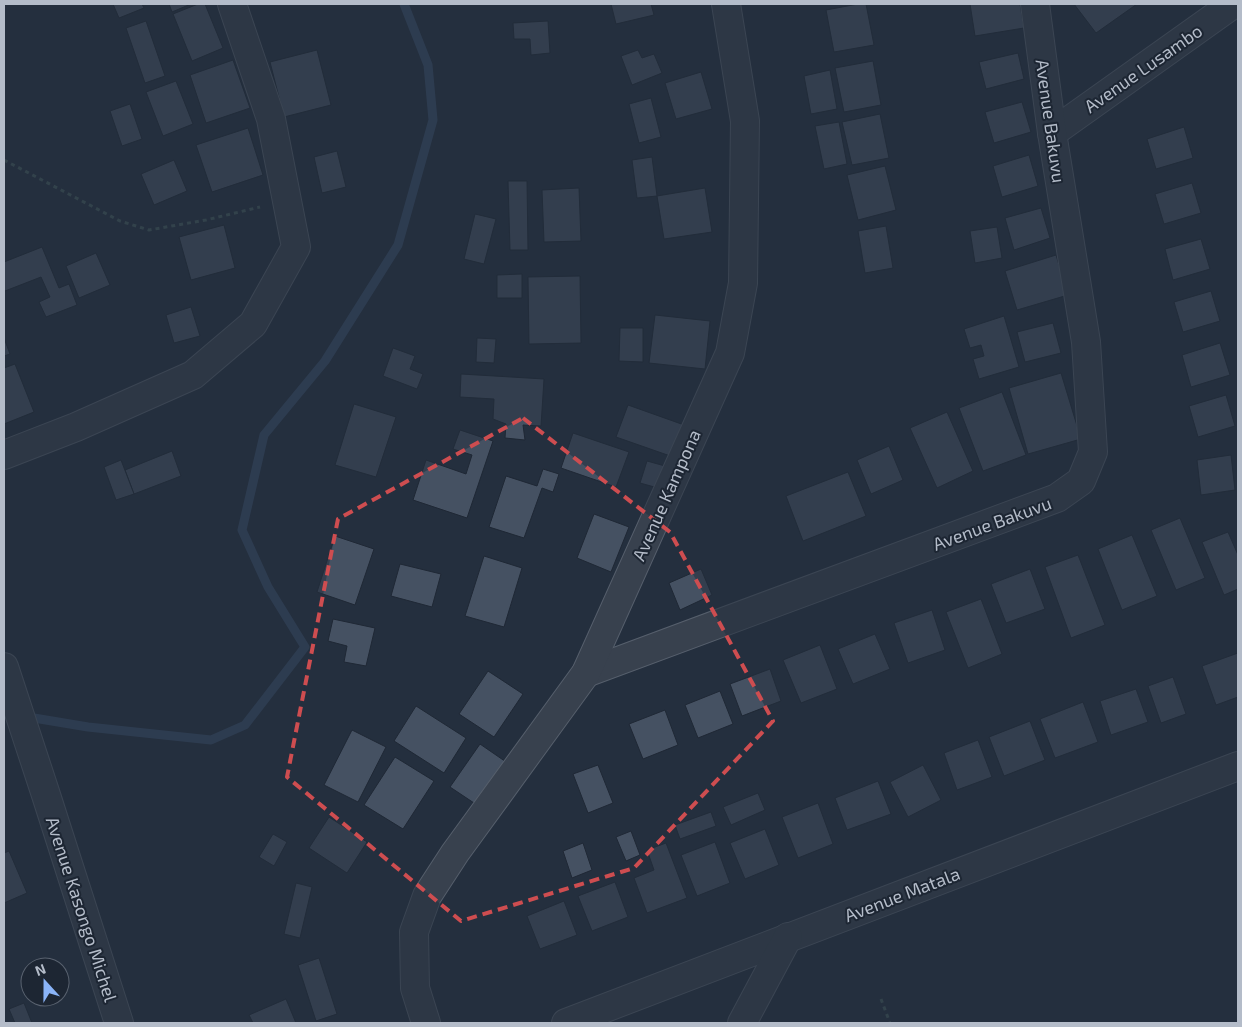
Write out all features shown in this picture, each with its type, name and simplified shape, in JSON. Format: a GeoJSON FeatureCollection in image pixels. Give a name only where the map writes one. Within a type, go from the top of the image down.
{"type":"FeatureCollection","features":[{"type":"Feature","properties":{"kind":"street"},"geometry":{"type":"LineString","coordinates":[[4,456],[193,376],[253,324],[296,247],[271,119],[232,4]]}},
{"type":"Feature","properties":{"kind":"street","name":"Avenue Kampona"},"geometry":{"type":"LineString","coordinates":[[426,1023],[415,988],[414,932],[426,896],[455,853],[586,673],[730,353],[743,283],[745,121],[726,4]]}},
{"type":"Feature","properties":{"kind":"street","name":"Avenue Bakuvu"},"geometry":{"type":"LineString","coordinates":[[586,673],[1057,498],[1081,481],[1093,452],[1086,342],[1052,133],[1035,4]]}},
{"type":"Feature","properties":{"kind":"street","name":"Avenue Lusambo"},"geometry":{"type":"LineString","coordinates":[[1052,133],[1234,4]]}},
{"type":"Feature","properties":{"kind":"street","name":"Avenue Kasongo Michel"},"geometry":{"type":"LineString","coordinates":[[4,667],[118,1023]]}},
{"type":"Feature","properties":{"kind":"street","name":"Avenue Matala"},"geometry":{"type":"LineString","coordinates":[[566,1023],[1238,766]]}},
{"type":"Feature","properties":{"kind":"street"},"geometry":{"type":"LineString","coordinates":[[742,1023],[788,938]]}},
{"type":"Feature","properties":{"kind":"path"},"geometry":{"type":"LineString","coordinates":[[4,160],[120,221],[149,230],[206,220],[287,200]]}},
{"type":"Feature","properties":{"kind":"path"},"geometry":{"type":"LineString","coordinates":[[881,999],[890,1023]]}},
{"type":"Feature","properties":{"kind":"highlighted area"},"geometry":{"type":"Polygon","coordinates":[[[523,418],[670,532],[773,721],[634,868],[461,921],[287,777],[338,519],[523,418]]]}},
{"type":"Feature","properties":{"kind":"building"},"geometry":{"type":"Polygon","coordinates":[[[113,4],[142,4],[144,8],[119,18],[113,4]]]}},
{"type":"Feature","properties":{"kind":"building"},"geometry":{"type":"Polygon","coordinates":[[[169,4],[191,4],[172,12],[169,4]]]}},
{"type":"Feature","properties":{"kind":"building"},"geometry":{"type":"Polygon","coordinates":[[[198,4],[205,4],[223,48],[192,61],[173,14],[198,4]]]}},
{"type":"Feature","properties":{"kind":"building"},"geometry":{"type":"Polygon","coordinates":[[[611,4],[651,4],[654,15],[616,24],[611,4]]]}},
{"type":"Feature","properties":{"kind":"building"},"geometry":{"type":"Polygon","coordinates":[[[866,4],[874,45],[834,52],[826,10],[866,4]]]}},
{"type":"Feature","properties":{"kind":"building"},"geometry":{"type":"Polygon","coordinates":[[[970,4],[1020,4],[1024,28],[975,36],[970,4]]]}},
{"type":"Feature","properties":{"kind":"building"},"geometry":{"type":"Polygon","coordinates":[[[1074,4],[1137,4],[1096,33],[1074,4]]]}},
{"type":"Feature","properties":{"kind":"building"},"geometry":{"type":"Polygon","coordinates":[[[146,21],[165,76],[145,83],[126,28],[146,21]]]}},
{"type":"Feature","properties":{"kind":"building"},"geometry":{"type":"Polygon","coordinates":[[[548,21],[550,53],[531,55],[530,39],[514,39],[513,23],[548,21]]]}},
{"type":"Feature","properties":{"kind":"building"},"geometry":{"type":"Polygon","coordinates":[[[317,50],[331,105],[284,117],[270,62],[317,50]]]}},
{"type":"Feature","properties":{"kind":"building"},"geometry":{"type":"Polygon","coordinates":[[[638,50],[642,58],[654,54],[662,73],[632,85],[621,56],[638,50]]]}},
{"type":"Feature","properties":{"kind":"building"},"geometry":{"type":"Polygon","coordinates":[[[1018,53],[1024,79],[986,89],[979,62],[1018,53]]]}},
{"type":"Feature","properties":{"kind":"building"},"geometry":{"type":"Polygon","coordinates":[[[233,60],[250,108],[206,123],[190,75],[233,60]]]}},
{"type":"Feature","properties":{"kind":"building"},"geometry":{"type":"Polygon","coordinates":[[[873,61],[881,105],[844,112],[835,68],[873,61]]]}},
{"type":"Feature","properties":{"kind":"building"},"geometry":{"type":"Polygon","coordinates":[[[830,70],[837,109],[811,114],[804,76],[830,70]]]}},
{"type":"Feature","properties":{"kind":"building"},"geometry":{"type":"Polygon","coordinates":[[[701,72],[712,109],[676,119],[665,83],[701,72]]]}},
{"type":"Feature","properties":{"kind":"building"},"geometry":{"type":"Polygon","coordinates":[[[176,81],[193,124],[163,136],[146,92],[176,81]]]}},
{"type":"Feature","properties":{"kind":"building"},"geometry":{"type":"Polygon","coordinates":[[[651,98],[661,137],[639,143],[629,104],[651,98]]]}},
{"type":"Feature","properties":{"kind":"building"},"geometry":{"type":"Polygon","coordinates":[[[1022,102],[1031,132],[994,143],[985,112],[1022,102]]]}},
{"type":"Feature","properties":{"kind":"building"},"geometry":{"type":"Polygon","coordinates":[[[130,104],[142,139],[122,146],[110,111],[130,104]]]}},
{"type":"Feature","properties":{"kind":"building"},"geometry":{"type":"Polygon","coordinates":[[[880,114],[889,158],[852,165],[842,122],[880,114]]]}},
{"type":"Feature","properties":{"kind":"building"},"geometry":{"type":"Polygon","coordinates":[[[839,122],[847,164],[824,169],[815,126],[839,122]]]}},
{"type":"Feature","properties":{"kind":"building"},"geometry":{"type":"Polygon","coordinates":[[[1184,127],[1193,158],[1156,169],[1147,139],[1184,127]]]}},
{"type":"Feature","properties":{"kind":"building"},"geometry":{"type":"Polygon","coordinates":[[[248,128],[263,175],[212,192],[196,145],[248,128]]]}},
{"type":"Feature","properties":{"kind":"building"},"geometry":{"type":"Polygon","coordinates":[[[337,151],[346,187],[322,193],[314,157],[337,151]]]}},
{"type":"Feature","properties":{"kind":"building"},"geometry":{"type":"Polygon","coordinates":[[[1029,155],[1038,186],[1002,197],[993,166],[1029,155]]]}},
{"type":"Feature","properties":{"kind":"building"},"geometry":{"type":"Polygon","coordinates":[[[652,157],[657,196],[637,198],[632,160],[652,157]]]}},
{"type":"Feature","properties":{"kind":"building"},"geometry":{"type":"Polygon","coordinates":[[[174,160],[187,191],[154,205],[141,174],[174,160]]]}},
{"type":"Feature","properties":{"kind":"building"},"geometry":{"type":"Polygon","coordinates":[[[885,166],[896,210],[858,220],[847,175],[885,166]]]}},
{"type":"Feature","properties":{"kind":"building"},"geometry":{"type":"Polygon","coordinates":[[[508,181],[527,181],[528,250],[510,250],[508,181]]]}},
{"type":"Feature","properties":{"kind":"building"},"geometry":{"type":"Polygon","coordinates":[[[1192,183],[1201,213],[1164,224],[1155,194],[1192,183]]]}},
{"type":"Feature","properties":{"kind":"building"},"geometry":{"type":"Polygon","coordinates":[[[579,188],[581,241],[544,242],[542,190],[579,188]]]}},
{"type":"Feature","properties":{"kind":"building"},"geometry":{"type":"Polygon","coordinates":[[[705,188],[712,232],[664,239],[657,196],[705,188]]]}},
{"type":"Feature","properties":{"kind":"building"},"geometry":{"type":"Polygon","coordinates":[[[1041,208],[1050,238],[1014,250],[1005,218],[1041,208]]]}},
{"type":"Feature","properties":{"kind":"building"},"geometry":{"type":"Polygon","coordinates":[[[475,214],[496,219],[484,264],[464,259],[475,214]]]}},
{"type":"Feature","properties":{"kind":"building"},"geometry":{"type":"Polygon","coordinates":[[[224,225],[235,268],[191,280],[179,237],[224,225]]]}},
{"type":"Feature","properties":{"kind":"building"},"geometry":{"type":"Polygon","coordinates":[[[886,226],[893,268],[865,273],[858,231],[886,226]]]}},
{"type":"Feature","properties":{"kind":"building"},"geometry":{"type":"Polygon","coordinates":[[[997,227],[1002,258],[975,263],[970,231],[997,227]]]}},
{"type":"Feature","properties":{"kind":"building"},"geometry":{"type":"Polygon","coordinates":[[[1201,239],[1210,269],[1173,280],[1165,249],[1201,239]]]}},
{"type":"Feature","properties":{"kind":"building"},"geometry":{"type":"Polygon","coordinates":[[[42,247],[59,288],[69,284],[77,305],[46,317],[39,302],[50,297],[41,277],[5,291],[4,289],[4,262],[42,247]]]}},
{"type":"Feature","properties":{"kind":"building"},"geometry":{"type":"Polygon","coordinates":[[[96,253],[110,285],[79,298],[66,266],[96,253]]]}},
{"type":"Feature","properties":{"kind":"building"},"geometry":{"type":"Polygon","coordinates":[[[1056,255],[1068,295],[1017,310],[1005,271],[1056,255]]]}},
{"type":"Feature","properties":{"kind":"building"},"geometry":{"type":"Polygon","coordinates":[[[522,274],[522,298],[497,298],[497,275],[522,274]]]}},
{"type":"Feature","properties":{"kind":"building"},"geometry":{"type":"Polygon","coordinates":[[[580,276],[581,343],[529,344],[528,277],[580,276]]]}},
{"type":"Feature","properties":{"kind":"building"},"geometry":{"type":"Polygon","coordinates":[[[1211,291],[1220,321],[1183,332],[1174,302],[1211,291]]]}},
{"type":"Feature","properties":{"kind":"building"},"geometry":{"type":"Polygon","coordinates":[[[191,307],[200,336],[174,343],[166,315],[191,307]]]}},
{"type":"Feature","properties":{"kind":"building"},"geometry":{"type":"Polygon","coordinates":[[[655,315],[710,321],[705,369],[649,363],[655,315]]]}},
{"type":"Feature","properties":{"kind":"building"},"geometry":{"type":"Polygon","coordinates":[[[1004,316],[1019,367],[979,379],[973,359],[984,356],[981,345],[970,348],[964,329],[1004,316]]]}},
{"type":"Feature","properties":{"kind":"building"},"geometry":{"type":"Polygon","coordinates":[[[1053,323],[1061,353],[1025,362],[1017,332],[1053,323]]]}},
{"type":"Feature","properties":{"kind":"building"},"geometry":{"type":"Polygon","coordinates":[[[620,328],[643,328],[643,362],[619,361],[620,328]]]}},
{"type":"Feature","properties":{"kind":"building"},"geometry":{"type":"Polygon","coordinates":[[[4,338],[10,354],[4,356],[4,338]]]}},
{"type":"Feature","properties":{"kind":"building"},"geometry":{"type":"Polygon","coordinates":[[[477,338],[496,339],[494,363],[476,362],[477,338]]]}},
{"type":"Feature","properties":{"kind":"building"},"geometry":{"type":"Polygon","coordinates":[[[1220,343],[1230,375],[1191,387],[1182,355],[1220,343]]]}},
{"type":"Feature","properties":{"kind":"building"},"geometry":{"type":"Polygon","coordinates":[[[393,348],[415,356],[410,369],[423,374],[417,389],[383,376],[393,348]]]}},
{"type":"Feature","properties":{"kind":"building"},"geometry":{"type":"Polygon","coordinates":[[[15,364],[34,412],[4,424],[4,368],[15,364]]]}},
{"type":"Feature","properties":{"kind":"building"},"geometry":{"type":"Polygon","coordinates":[[[1061,373],[1081,439],[1028,454],[1009,388],[1061,373]]]}},
{"type":"Feature","properties":{"kind":"building"},"geometry":{"type":"Polygon","coordinates":[[[461,374],[544,379],[541,426],[523,425],[525,440],[505,438],[506,424],[493,419],[494,399],[460,397],[461,374]]]}},
{"type":"Feature","properties":{"kind":"building"},"geometry":{"type":"Polygon","coordinates":[[[1002,392],[1026,455],[983,471],[959,408],[1002,392]]]}},
{"type":"Feature","properties":{"kind":"building"},"geometry":{"type":"Polygon","coordinates":[[[1226,395],[1235,426],[1198,437],[1189,406],[1226,395]]]}},
{"type":"Feature","properties":{"kind":"building"},"geometry":{"type":"Polygon","coordinates":[[[354,404],[396,417],[376,477],[335,465],[354,404]]]}},
{"type":"Feature","properties":{"kind":"building"},"geometry":{"type":"Polygon","coordinates":[[[628,405],[687,426],[676,458],[616,437],[628,405]]]}},
{"type":"Feature","properties":{"kind":"building"},"geometry":{"type":"Polygon","coordinates":[[[947,412],[973,471],[937,488],[910,428],[947,412]]]}},
{"type":"Feature","properties":{"kind":"building"},"geometry":{"type":"Polygon","coordinates":[[[460,430],[493,441],[467,518],[413,500],[426,460],[466,474],[472,455],[453,449],[460,430]]]}},
{"type":"Feature","properties":{"kind":"building"},"geometry":{"type":"Polygon","coordinates":[[[573,433],[629,452],[616,487],[561,468],[573,433]]]}},
{"type":"Feature","properties":{"kind":"building"},"geometry":{"type":"Polygon","coordinates":[[[889,446],[903,480],[871,494],[857,460],[889,446]]]}},
{"type":"Feature","properties":{"kind":"building"},"geometry":{"type":"Polygon","coordinates":[[[172,451],[181,476],[134,494],[125,470],[172,451]]]}},
{"type":"Feature","properties":{"kind":"building"},"geometry":{"type":"Polygon","coordinates":[[[1231,455],[1235,490],[1201,495],[1197,460],[1231,455]]]}},
{"type":"Feature","properties":{"kind":"building"},"geometry":{"type":"Polygon","coordinates":[[[121,460],[134,494],[116,500],[104,467],[121,460]]]}},
{"type":"Feature","properties":{"kind":"building"},"geometry":{"type":"Polygon","coordinates":[[[647,461],[665,466],[658,488],[640,483],[647,461]]]}},
{"type":"Feature","properties":{"kind":"building"},"geometry":{"type":"Polygon","coordinates":[[[543,469],[559,474],[553,492],[542,488],[524,538],[489,527],[506,476],[537,486],[543,469]]]}},
{"type":"Feature","properties":{"kind":"building"},"geometry":{"type":"Polygon","coordinates":[[[848,472],[866,516],[803,541],[786,496],[848,472]]]}},
{"type":"Feature","properties":{"kind":"building"},"geometry":{"type":"Polygon","coordinates":[[[594,514],[629,527],[611,572],[577,558],[594,514]]]}},
{"type":"Feature","properties":{"kind":"building"},"geometry":{"type":"Polygon","coordinates":[[[1180,518],[1205,578],[1176,590],[1151,530],[1180,518]]]}},
{"type":"Feature","properties":{"kind":"building"},"geometry":{"type":"Polygon","coordinates":[[[1228,532],[1238,555],[1238,589],[1224,595],[1202,542],[1228,532]]]}},
{"type":"Feature","properties":{"kind":"building"},"geometry":{"type":"Polygon","coordinates":[[[1132,535],[1157,596],[1122,610],[1098,549],[1132,535]]]}},
{"type":"Feature","properties":{"kind":"building"},"geometry":{"type":"Polygon","coordinates":[[[335,536],[374,549],[355,605],[317,592],[335,536]]]}},
{"type":"Feature","properties":{"kind":"building"},"geometry":{"type":"Polygon","coordinates":[[[1078,555],[1105,625],[1071,638],[1045,567],[1078,555]]]}},
{"type":"Feature","properties":{"kind":"building"},"geometry":{"type":"Polygon","coordinates":[[[484,556],[522,568],[504,627],[465,616],[484,556]]]}},
{"type":"Feature","properties":{"kind":"building"},"geometry":{"type":"Polygon","coordinates":[[[400,564],[441,574],[432,607],[391,596],[400,564]]]}},
{"type":"Feature","properties":{"kind":"building"},"geometry":{"type":"Polygon","coordinates":[[[701,569],[712,595],[680,610],[669,583],[701,569]]]}},
{"type":"Feature","properties":{"kind":"building"},"geometry":{"type":"Polygon","coordinates":[[[1030,569],[1045,609],[1006,623],[991,584],[1030,569]]]}},
{"type":"Feature","properties":{"kind":"building"},"geometry":{"type":"Polygon","coordinates":[[[981,599],[1002,654],[968,668],[946,612],[981,599]]]}},
{"type":"Feature","properties":{"kind":"building"},"geometry":{"type":"Polygon","coordinates":[[[932,610],[945,650],[908,663],[894,623],[932,610]]]}},
{"type":"Feature","properties":{"kind":"building"},"geometry":{"type":"Polygon","coordinates":[[[333,619],[375,628],[366,666],[344,662],[347,646],[328,641],[333,619]]]}},
{"type":"Feature","properties":{"kind":"building"},"geometry":{"type":"Polygon","coordinates":[[[875,634],[890,669],[853,684],[838,649],[875,634]]]}},
{"type":"Feature","properties":{"kind":"building"},"geometry":{"type":"Polygon","coordinates":[[[820,645],[837,689],[801,703],[783,660],[820,645]]]}},
{"type":"Feature","properties":{"kind":"building"},"geometry":{"type":"Polygon","coordinates":[[[1238,653],[1238,697],[1216,705],[1202,666],[1238,653]]]}},
{"type":"Feature","properties":{"kind":"building"},"geometry":{"type":"Polygon","coordinates":[[[770,669],[781,701],[742,716],[730,684],[770,669]]]}},
{"type":"Feature","properties":{"kind":"building"},"geometry":{"type":"Polygon","coordinates":[[[488,671],[523,694],[494,737],[459,714],[488,671]]]}},
{"type":"Feature","properties":{"kind":"building"},"geometry":{"type":"Polygon","coordinates":[[[1173,677],[1186,714],[1161,723],[1148,686],[1173,677]]]}},
{"type":"Feature","properties":{"kind":"building"},"geometry":{"type":"Polygon","coordinates":[[[1136,689],[1148,722],[1111,735],[1100,701],[1136,689]]]}},
{"type":"Feature","properties":{"kind":"building"},"geometry":{"type":"Polygon","coordinates":[[[720,691],[733,724],[698,738],[685,705],[720,691]]]}},
{"type":"Feature","properties":{"kind":"building"},"geometry":{"type":"Polygon","coordinates":[[[1083,702],[1098,742],[1055,758],[1040,719],[1083,702]]]}},
{"type":"Feature","properties":{"kind":"building"},"geometry":{"type":"Polygon","coordinates":[[[416,706],[466,738],[444,773],[394,741],[416,706]]]}},
{"type":"Feature","properties":{"kind":"building"},"geometry":{"type":"Polygon","coordinates":[[[665,710],[678,745],[643,759],[629,724],[665,710]]]}},
{"type":"Feature","properties":{"kind":"building"},"geometry":{"type":"Polygon","coordinates":[[[1030,721],[1045,760],[1004,776],[989,737],[1030,721]]]}},
{"type":"Feature","properties":{"kind":"building"},"geometry":{"type":"Polygon","coordinates":[[[352,730],[386,747],[358,802],[324,785],[352,730]]]}},
{"type":"Feature","properties":{"kind":"building"},"geometry":{"type":"Polygon","coordinates":[[[978,740],[992,777],[957,790],[944,753],[978,740]]]}},
{"type":"Feature","properties":{"kind":"building"},"geometry":{"type":"Polygon","coordinates":[[[480,744],[509,764],[480,807],[450,787],[480,744]]]}},
{"type":"Feature","properties":{"kind":"building"},"geometry":{"type":"Polygon","coordinates":[[[395,757],[434,781],[403,829],[364,805],[395,757]]]}},
{"type":"Feature","properties":{"kind":"building"},"geometry":{"type":"Polygon","coordinates":[[[598,765],[613,803],[588,813],[573,774],[598,765]]]}},
{"type":"Feature","properties":{"kind":"building"},"geometry":{"type":"Polygon","coordinates":[[[923,765],[941,800],[908,817],[890,782],[923,765]]]}},
{"type":"Feature","properties":{"kind":"building"},"geometry":{"type":"Polygon","coordinates":[[[878,781],[891,814],[847,830],[835,798],[878,781]]]}},
{"type":"Feature","properties":{"kind":"building"},"geometry":{"type":"Polygon","coordinates":[[[758,793],[765,810],[731,825],[723,807],[758,793]]]}},
{"type":"Feature","properties":{"kind":"building"},"geometry":{"type":"Polygon","coordinates":[[[818,803],[833,844],[798,858],[782,817],[818,803]]]}},
{"type":"Feature","properties":{"kind":"building"},"geometry":{"type":"Polygon","coordinates":[[[711,812],[716,826],[680,839],[675,825],[711,812]]]}},
{"type":"Feature","properties":{"kind":"building"},"geometry":{"type":"Polygon","coordinates":[[[329,817],[367,842],[347,873],[309,848],[329,817]]]}},
{"type":"Feature","properties":{"kind":"building"},"geometry":{"type":"Polygon","coordinates":[[[765,829],[779,865],[745,879],[730,843],[765,829]]]}},
{"type":"Feature","properties":{"kind":"building"},"geometry":{"type":"Polygon","coordinates":[[[631,831],[640,855],[626,861],[616,837],[631,831]]]}},
{"type":"Feature","properties":{"kind":"building"},"geometry":{"type":"Polygon","coordinates":[[[273,834],[287,842],[274,866],[259,857],[273,834]]]}},
{"type":"Feature","properties":{"kind":"building"},"geometry":{"type":"Polygon","coordinates":[[[715,842],[730,883],[697,896],[681,855],[715,842]]]}},
{"type":"Feature","properties":{"kind":"building"},"geometry":{"type":"Polygon","coordinates":[[[583,843],[592,870],[572,878],[563,851],[583,843]]]}},
{"type":"Feature","properties":{"kind":"building"},"geometry":{"type":"Polygon","coordinates":[[[666,843],[687,898],[647,913],[634,878],[654,870],[647,850],[666,843]]]}},
{"type":"Feature","properties":{"kind":"building"},"geometry":{"type":"Polygon","coordinates":[[[9,851],[27,893],[4,903],[4,853],[9,851]]]}},
{"type":"Feature","properties":{"kind":"building"},"geometry":{"type":"Polygon","coordinates":[[[615,882],[628,917],[592,931],[578,896],[615,882]]]}},
{"type":"Feature","properties":{"kind":"building"},"geometry":{"type":"Polygon","coordinates":[[[296,883],[312,887],[300,938],[284,934],[296,883]]]}},
{"type":"Feature","properties":{"kind":"building"},"geometry":{"type":"Polygon","coordinates":[[[564,901],[577,935],[540,949],[527,916],[564,901]]]}},
{"type":"Feature","properties":{"kind":"building"},"geometry":{"type":"Polygon","coordinates":[[[319,958],[337,1014],[316,1021],[298,965],[319,958]]]}},
{"type":"Feature","properties":{"kind":"building"},"geometry":{"type":"Polygon","coordinates":[[[286,999],[296,1023],[253,1023],[249,1015],[286,999]]]}},
{"type":"Feature","properties":{"kind":"building"},"geometry":{"type":"Polygon","coordinates":[[[20,1005],[20,1007],[26,1007],[32,1023],[15,1023],[9,1009],[20,1005]]]}},
{"type":"Feature","properties":{"kind":"waterway"},"geometry":{"type":"LineString","coordinates":[[4,713],[88,727],[211,740],[245,725],[305,647],[268,587],[242,530],[264,435],[325,361],[398,245],[433,120],[428,65],[404,4]]}}]}
